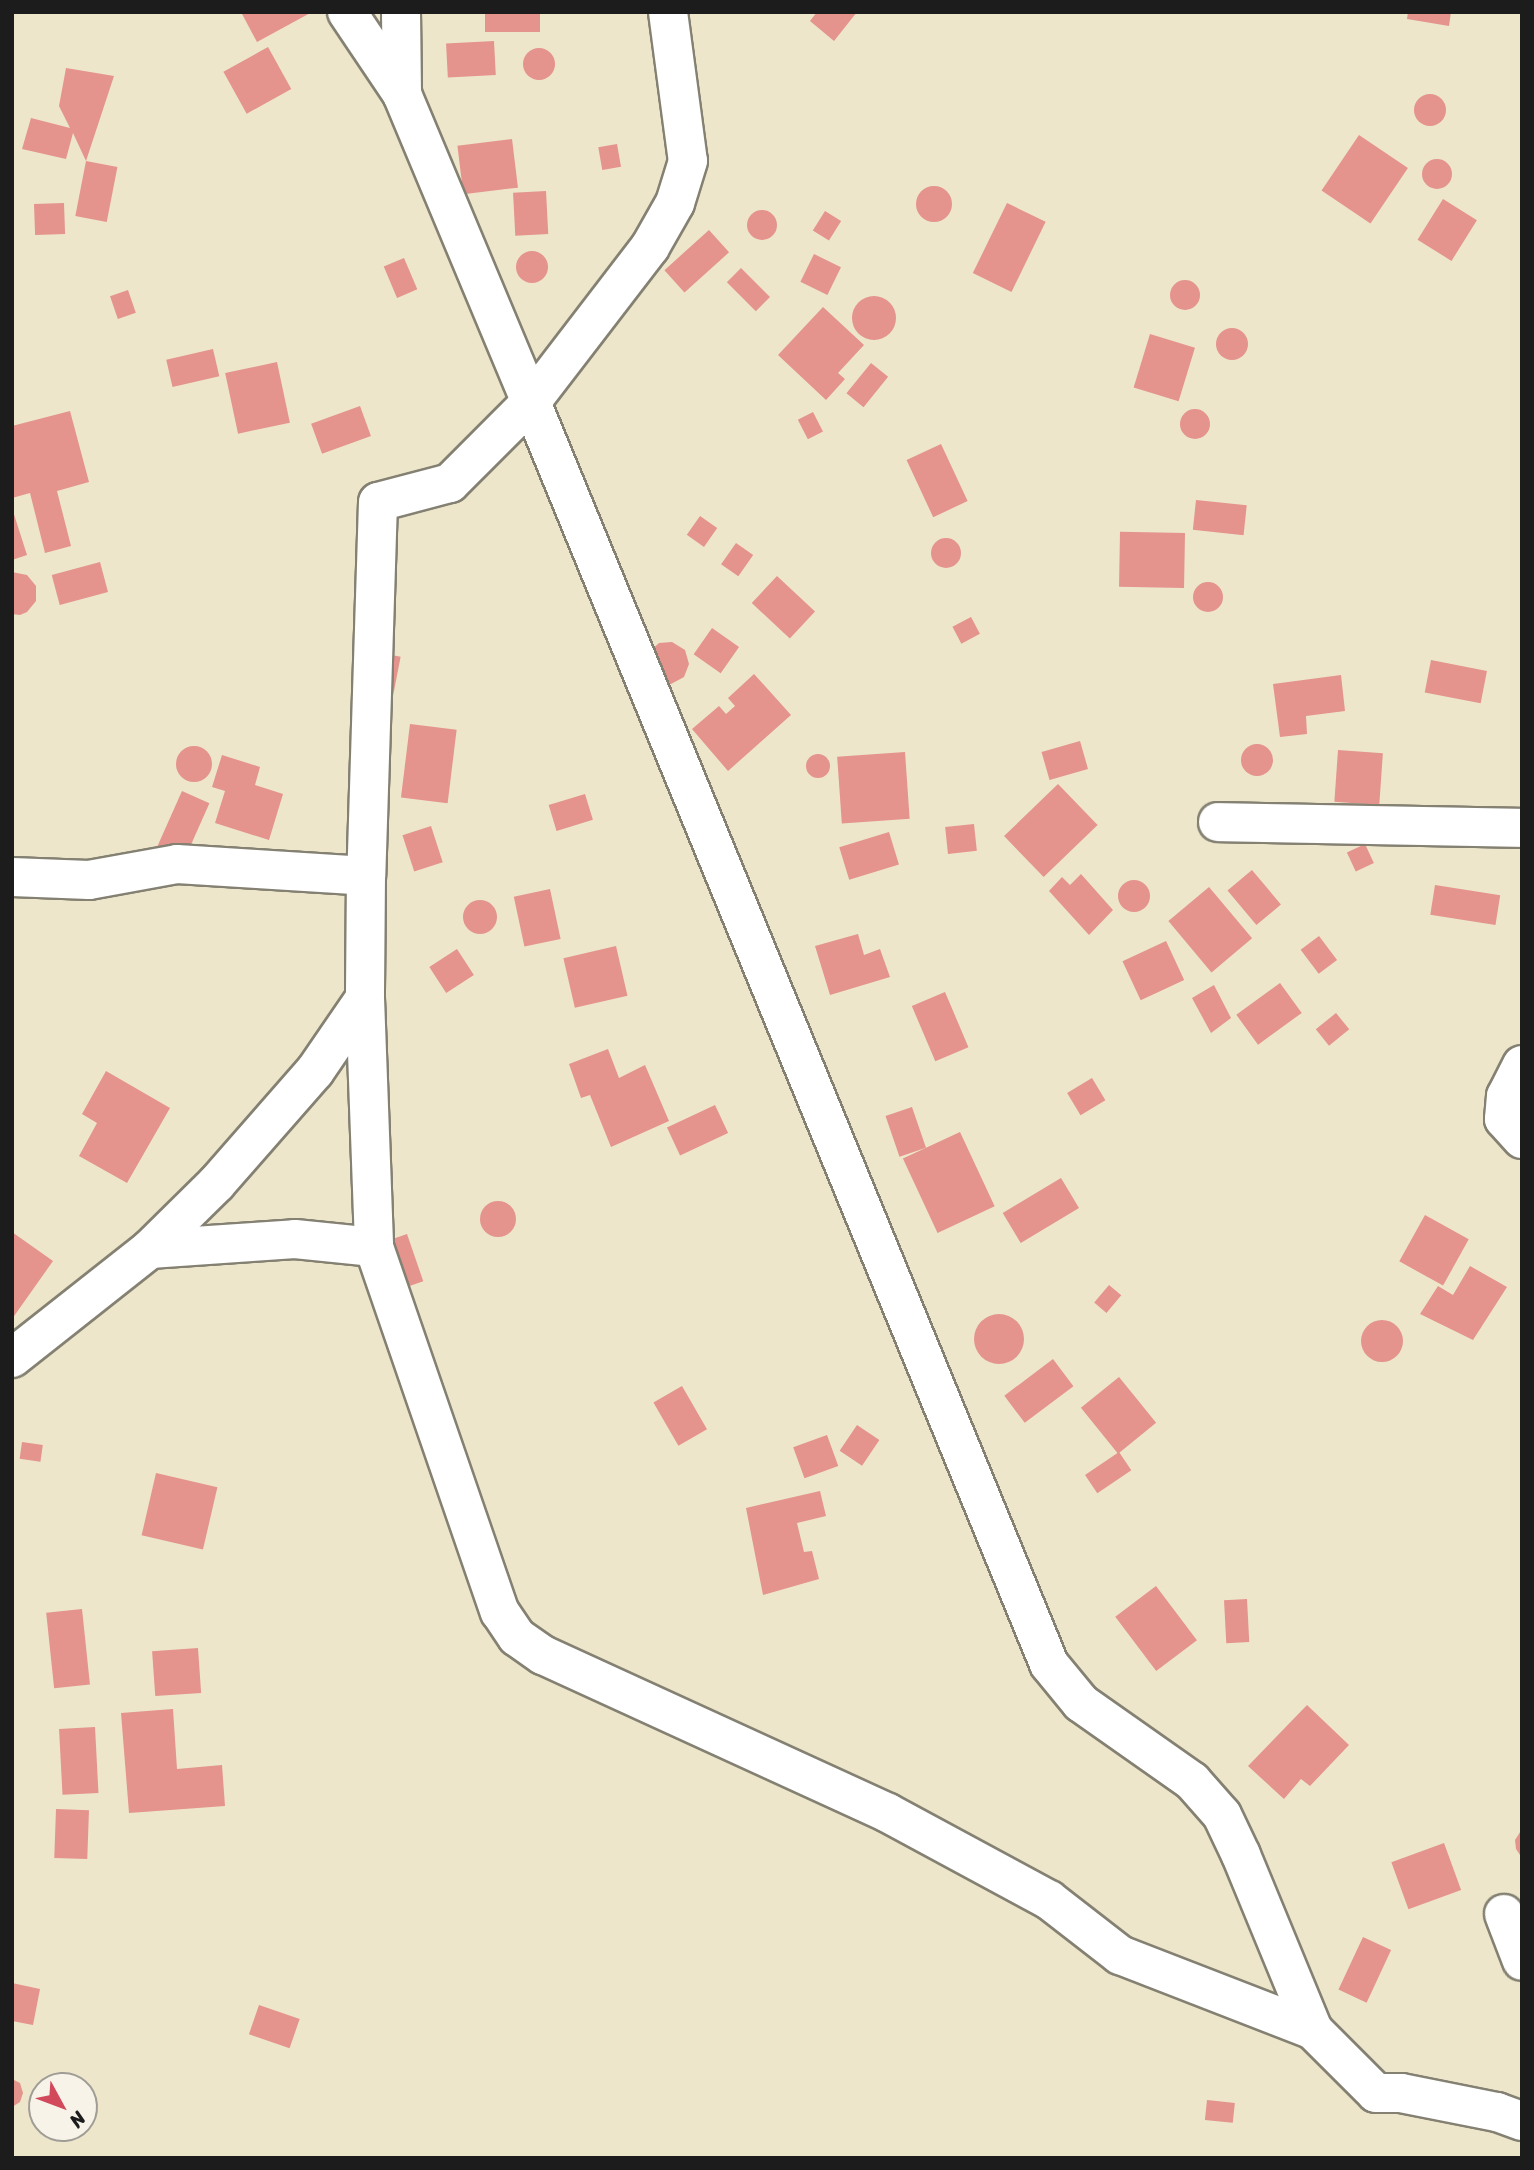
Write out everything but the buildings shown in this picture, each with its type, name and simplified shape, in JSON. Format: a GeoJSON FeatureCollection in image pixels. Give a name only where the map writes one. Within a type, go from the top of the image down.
{"type":"FeatureCollection","features":[{"type":"Feature","properties":{"kind":"street"},"geometry":{"type":"LineString","coordinates":[[347,12],[402,94],[1049,1664],[1081,1703],[1192,1782],[1222,1815],[1313,2030],[1376,2093],[1401,2093],[1483,2109],[1522,2121]]}},
{"type":"Feature","properties":{"kind":"street"},"geometry":{"type":"LineString","coordinates":[[401,12],[402,94]]}},
{"type":"Feature","properties":{"kind":"street"},"geometry":{"type":"LineString","coordinates":[[668,12],[688,161],[675,203],[650,247],[531,402],[450,483],[378,502],[366,876],[365,998],[374,1247],[500,1612],[517,1637],[543,1655],[888,1813],[1049,1900],[1120,1955],[1313,2030]]}},
{"type":"Feature","properties":{"kind":"street"},"geometry":{"type":"LineString","coordinates":[[1218,822],[1522,828]]}},
{"type":"Feature","properties":{"kind":"street"},"geometry":{"type":"LineString","coordinates":[[12,877],[89,880],[177,864],[366,876]]}},
{"type":"Feature","properties":{"kind":"street"},"geometry":{"type":"LineString","coordinates":[[12,1358],[150,1249],[216,1184],[315,1071],[365,998]]}},
{"type":"Feature","properties":{"kind":"street"},"geometry":{"type":"LineString","coordinates":[[1522,1065],[1506,1096],[1504,1119],[1522,1139]]}},
{"type":"Feature","properties":{"kind":"street"},"geometry":{"type":"LineString","coordinates":[[150,1249],[295,1239],[374,1247]]}},
{"type":"Feature","properties":{"kind":"street"},"geometry":{"type":"LineString","coordinates":[[1504,1914],[1522,1961]]}}]}
